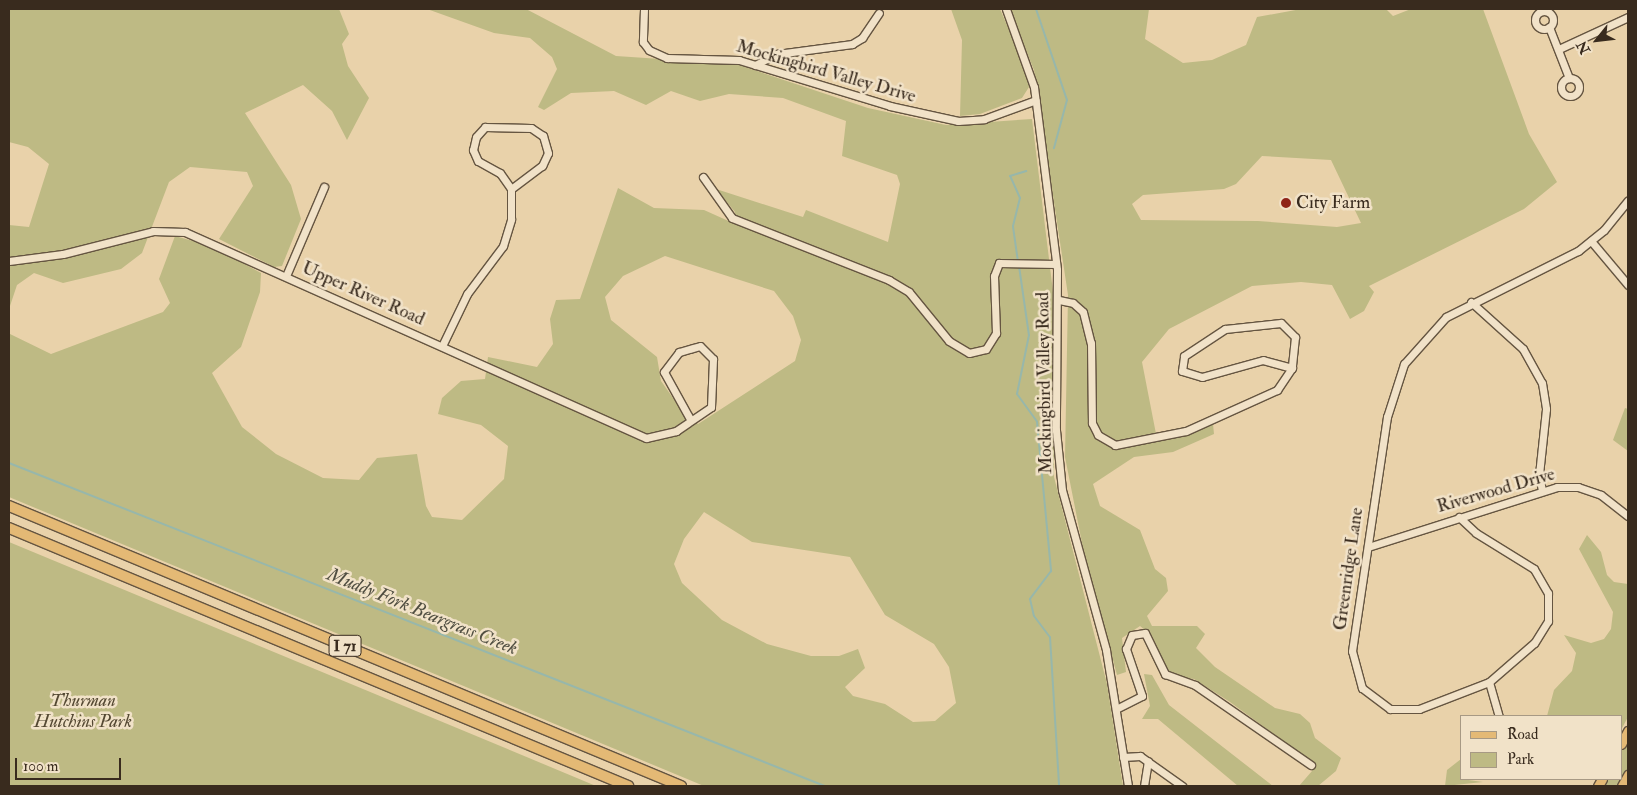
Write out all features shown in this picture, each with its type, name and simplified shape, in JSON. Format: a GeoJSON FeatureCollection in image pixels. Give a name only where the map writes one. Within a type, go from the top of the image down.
{"type":"FeatureCollection","features":[{"type":"Feature","properties":{"kind":"highway","name":"I 71"},"geometry":{"type":"LineString","coordinates":[[9,506],[681,786]]}},
{"type":"Feature","properties":{"kind":"highway","name":"I 71"},"geometry":{"type":"LineString","coordinates":[[9,528],[628,786]]}},
{"type":"Feature","properties":{"kind":"main road"},"geometry":{"type":"LineString","coordinates":[[1622,742],[1628,731]]}},
{"type":"Feature","properties":{"kind":"main road"},"geometry":{"type":"LineString","coordinates":[[1622,786],[1628,775]]}},
{"type":"Feature","properties":{"kind":"street","name":"Mockingbird Valley Drive"},"geometry":{"type":"LineString","coordinates":[[644,9],[643,42],[657,55],[755,65],[942,119],[984,119],[1036,100]]}},
{"type":"Feature","properties":{"kind":"street","name":"Mockingbird Valley Road"},"geometry":{"type":"LineString","coordinates":[[1006,9],[1030,68],[1036,100],[1056,264],[1059,300],[1058,460],[1116,709],[1128,786]]}},
{"type":"Feature","properties":{"kind":"street"},"geometry":{"type":"LineString","coordinates":[[755,65],[777,54],[852,44],[862,38],[879,13]]}},
{"type":"Feature","properties":{"kind":"street"},"geometry":{"type":"LineString","coordinates":[[1561,48],[1628,17]]}},
{"type":"Feature","properties":{"kind":"street"},"geometry":{"type":"LineString","coordinates":[[1549,27],[1561,48],[1569,78]]}},
{"type":"Feature","properties":{"kind":"street"},"geometry":{"type":"LineString","coordinates":[[442,346],[466,296],[507,238],[511,189],[500,173],[478,161],[473,150],[476,137],[485,128],[531,128],[546,140],[548,153],[543,165],[511,189]]}},
{"type":"Feature","properties":{"kind":"street"},"geometry":{"type":"LineString","coordinates":[[703,177],[732,218],[889,280],[909,292],[948,341],[969,353],[986,349],[994,340],[994,276],[999,263],[1017,260],[1056,264]]}},
{"type":"Feature","properties":{"kind":"street"},"geometry":{"type":"LineString","coordinates":[[286,276],[324,187]]}},
{"type":"Feature","properties":{"kind":"street","name":"Greenridge Lane"},"geometry":{"type":"LineString","coordinates":[[1459,517],[1534,569],[1549,599],[1548,621],[1540,636],[1489,682],[1408,711],[1381,706],[1366,693],[1352,659],[1387,417],[1399,375],[1423,339],[1471,302],[1557,263],[1591,241],[1628,200]]}},
{"type":"Feature","properties":{"kind":"street","name":"Upper River Road"},"geometry":{"type":"LineString","coordinates":[[9,261],[63,254],[152,231],[177,230],[286,276],[646,438],[662,437],[690,419],[714,401],[714,359],[708,350],[694,345],[679,352],[664,372],[690,419]]}},
{"type":"Feature","properties":{"kind":"street"},"geometry":{"type":"LineString","coordinates":[[1591,241],[1628,285]]}},
{"type":"Feature","properties":{"kind":"street"},"geometry":{"type":"LineString","coordinates":[[1059,300],[1074,303],[1083,312],[1091,343],[1092,422],[1098,435],[1115,445],[1186,431],[1277,390],[1292,368],[1295,337],[1281,323],[1225,329],[1184,356],[1180,367],[1188,376],[1202,378],[1250,362],[1292,368]]}},
{"type":"Feature","properties":{"kind":"street"},"geometry":{"type":"LineString","coordinates":[[1471,302],[1523,349],[1542,383],[1546,409],[1538,475],[1542,490]]}},
{"type":"Feature","properties":{"kind":"street","name":"Riverwood Drive"},"geometry":{"type":"LineString","coordinates":[[1368,547],[1542,490],[1583,488],[1614,502],[1628,516]]}},
{"type":"Feature","properties":{"kind":"street"},"geometry":{"type":"LineString","coordinates":[[1116,709],[1142,696],[1126,649],[1132,635],[1144,632],[1166,674],[1195,684],[1310,765]]}},
{"type":"Feature","properties":{"kind":"street"},"geometry":{"type":"LineString","coordinates":[[1489,682],[1499,715]]}},
{"type":"Feature","properties":{"kind":"street"},"geometry":{"type":"LineString","coordinates":[[1123,757],[1148,761],[1182,786]]}},
{"type":"Feature","properties":{"kind":"street"},"geometry":{"type":"LineString","coordinates":[[1144,786],[1148,761]]}},
{"type":"Feature","properties":{"kind":"green space"},"geometry":{"type":"Polygon","coordinates":[[[9,9],[339,9],[349,34],[342,44],[348,66],[369,98],[347,140],[332,111],[303,85],[245,113],[291,185],[301,219],[282,266],[274,267],[219,239],[253,186],[247,172],[190,167],[169,182],[142,253],[121,269],[63,283],[34,273],[17,285],[9,309],[9,225],[29,227],[49,164],[28,147],[9,142],[9,9]]]}},
{"type":"Feature","properties":{"kind":"green space"},"geometry":{"type":"Polygon","coordinates":[[[427,9],[526,9],[616,56],[736,64],[868,108],[946,125],[1032,119],[1054,300],[1054,477],[1107,684],[1123,786],[704,786],[9,497],[9,317],[10,334],[51,354],[163,312],[170,303],[159,279],[175,236],[211,246],[261,273],[260,292],[241,347],[212,373],[242,427],[276,454],[323,478],[359,480],[377,458],[417,454],[426,506],[432,517],[462,520],[504,479],[508,446],[481,425],[438,414],[442,398],[461,381],[485,379],[488,357],[537,367],[553,344],[550,319],[556,300],[580,299],[618,188],[654,208],[704,210],[733,223],[735,212],[716,189],[803,217],[806,210],[888,242],[900,184],[897,175],[842,156],[846,121],[783,98],[729,94],[700,101],[671,91],[646,105],[614,91],[571,93],[544,110],[538,107],[557,69],[552,57],[530,38],[494,33],[427,9]],[[665,256],[623,276],[605,297],[611,320],[657,357],[661,381],[680,408],[698,424],[795,361],[801,340],[793,316],[774,291],[665,256]],[[704,512],[684,539],[674,564],[682,583],[722,620],[767,644],[811,656],[839,656],[858,649],[865,668],[845,687],[853,696],[885,704],[913,722],[935,721],[956,703],[949,667],[934,644],[885,615],[850,557],[752,542],[704,512]]]}},
{"type":"Feature","properties":{"kind":"green space"},"geometry":{"type":"Polygon","coordinates":[[[951,9],[1000,9],[1028,74],[1029,87],[1022,98],[980,114],[960,116],[962,40],[951,9]]]}},
{"type":"Feature","properties":{"kind":"green space"},"geometry":{"type":"Polygon","coordinates":[[[1009,9],[1149,9],[1145,39],[1183,63],[1212,60],[1246,45],[1257,17],[1301,9],[1386,9],[1393,16],[1411,9],[1483,9],[1529,134],[1557,182],[1524,209],[1369,286],[1374,292],[1364,311],[1350,319],[1332,285],[1301,282],[1252,286],[1169,329],[1142,362],[1157,439],[1207,423],[1213,424],[1214,434],[1173,452],[1134,457],[1093,484],[1100,506],[1140,530],[1155,569],[1166,578],[1168,591],[1147,616],[1152,626],[1197,626],[1205,634],[1196,648],[1215,667],[1275,708],[1300,714],[1310,723],[1315,738],[1341,758],[1336,771],[1318,786],[1299,786],[1312,771],[1313,763],[1230,702],[1194,679],[1175,677],[1168,671],[1152,636],[1140,626],[1122,638],[1126,672],[1117,675],[1083,548],[1065,457],[1068,295],[1034,70],[1009,9]],[[1262,156],[1236,184],[1224,189],[1143,195],[1132,204],[1141,220],[1258,221],[1337,227],[1361,223],[1331,160],[1262,156]]]}},
{"type":"Feature","properties":{"kind":"green space"},"geometry":{"type":"Polygon","coordinates":[[[1625,408],[1628,409],[1628,451],[1613,440],[1625,408]]]}},
{"type":"Feature","properties":{"kind":"green space"},"geometry":{"type":"Polygon","coordinates":[[[1587,535],[1601,552],[1607,575],[1614,582],[1628,584],[1628,717],[1622,728],[1622,715],[1547,715],[1554,690],[1572,671],[1576,653],[1564,635],[1591,643],[1604,639],[1611,629],[1613,612],[1579,549],[1587,535]]]}},
{"type":"Feature","properties":{"kind":"green space","name":"Thurman Hutchins Park"},"geometry":{"type":"Polygon","coordinates":[[[9,542],[529,758],[596,786],[9,786],[9,542]]]}},
{"type":"Feature","properties":{"kind":"green space"},"geometry":{"type":"Polygon","coordinates":[[[1144,674],[1152,675],[1169,705],[1273,786],[1238,786],[1158,719],[1142,719],[1150,706],[1144,674]]]}},
{"type":"Feature","properties":{"kind":"green space"},"geometry":{"type":"Polygon","coordinates":[[[1628,738],[1628,769],[1622,779],[1622,750],[1628,738]]]}},
{"type":"Feature","properties":{"kind":"green space"},"geometry":{"type":"Polygon","coordinates":[[[1460,760],[1460,780],[1483,782],[1445,786],[1447,770],[1460,760]]]}},
{"type":"Feature","properties":{"kind":"green space"},"geometry":{"type":"Polygon","coordinates":[[[1605,780],[1622,780],[1618,786],[1602,786],[1605,780]]]}},
{"type":"Feature","properties":{"kind":"waterway"},"geometry":{"type":"LineString","coordinates":[[1036,9],[1067,100],[1054,148]]}},
{"type":"Feature","properties":{"kind":"waterway"},"geometry":{"type":"LineString","coordinates":[[1018,262],[1013,226],[1020,198],[1010,176],[1026,171]]}},
{"type":"Feature","properties":{"kind":"waterway"},"geometry":{"type":"LineString","coordinates":[[1019,266],[1029,335],[1017,394],[1037,422],[1051,571],[1030,599],[1034,616],[1050,637],[1059,786]]}},
{"type":"Feature","properties":{"kind":"waterway","name":"Muddy Fork Beargrass Creek"},"geometry":{"type":"LineString","coordinates":[[9,463],[825,786]]}},
{"type":"Feature","properties":{"kind":"place","name":"City Farm"},"geometry":{"type":"Point","coordinates":[1286,203]}}]}
